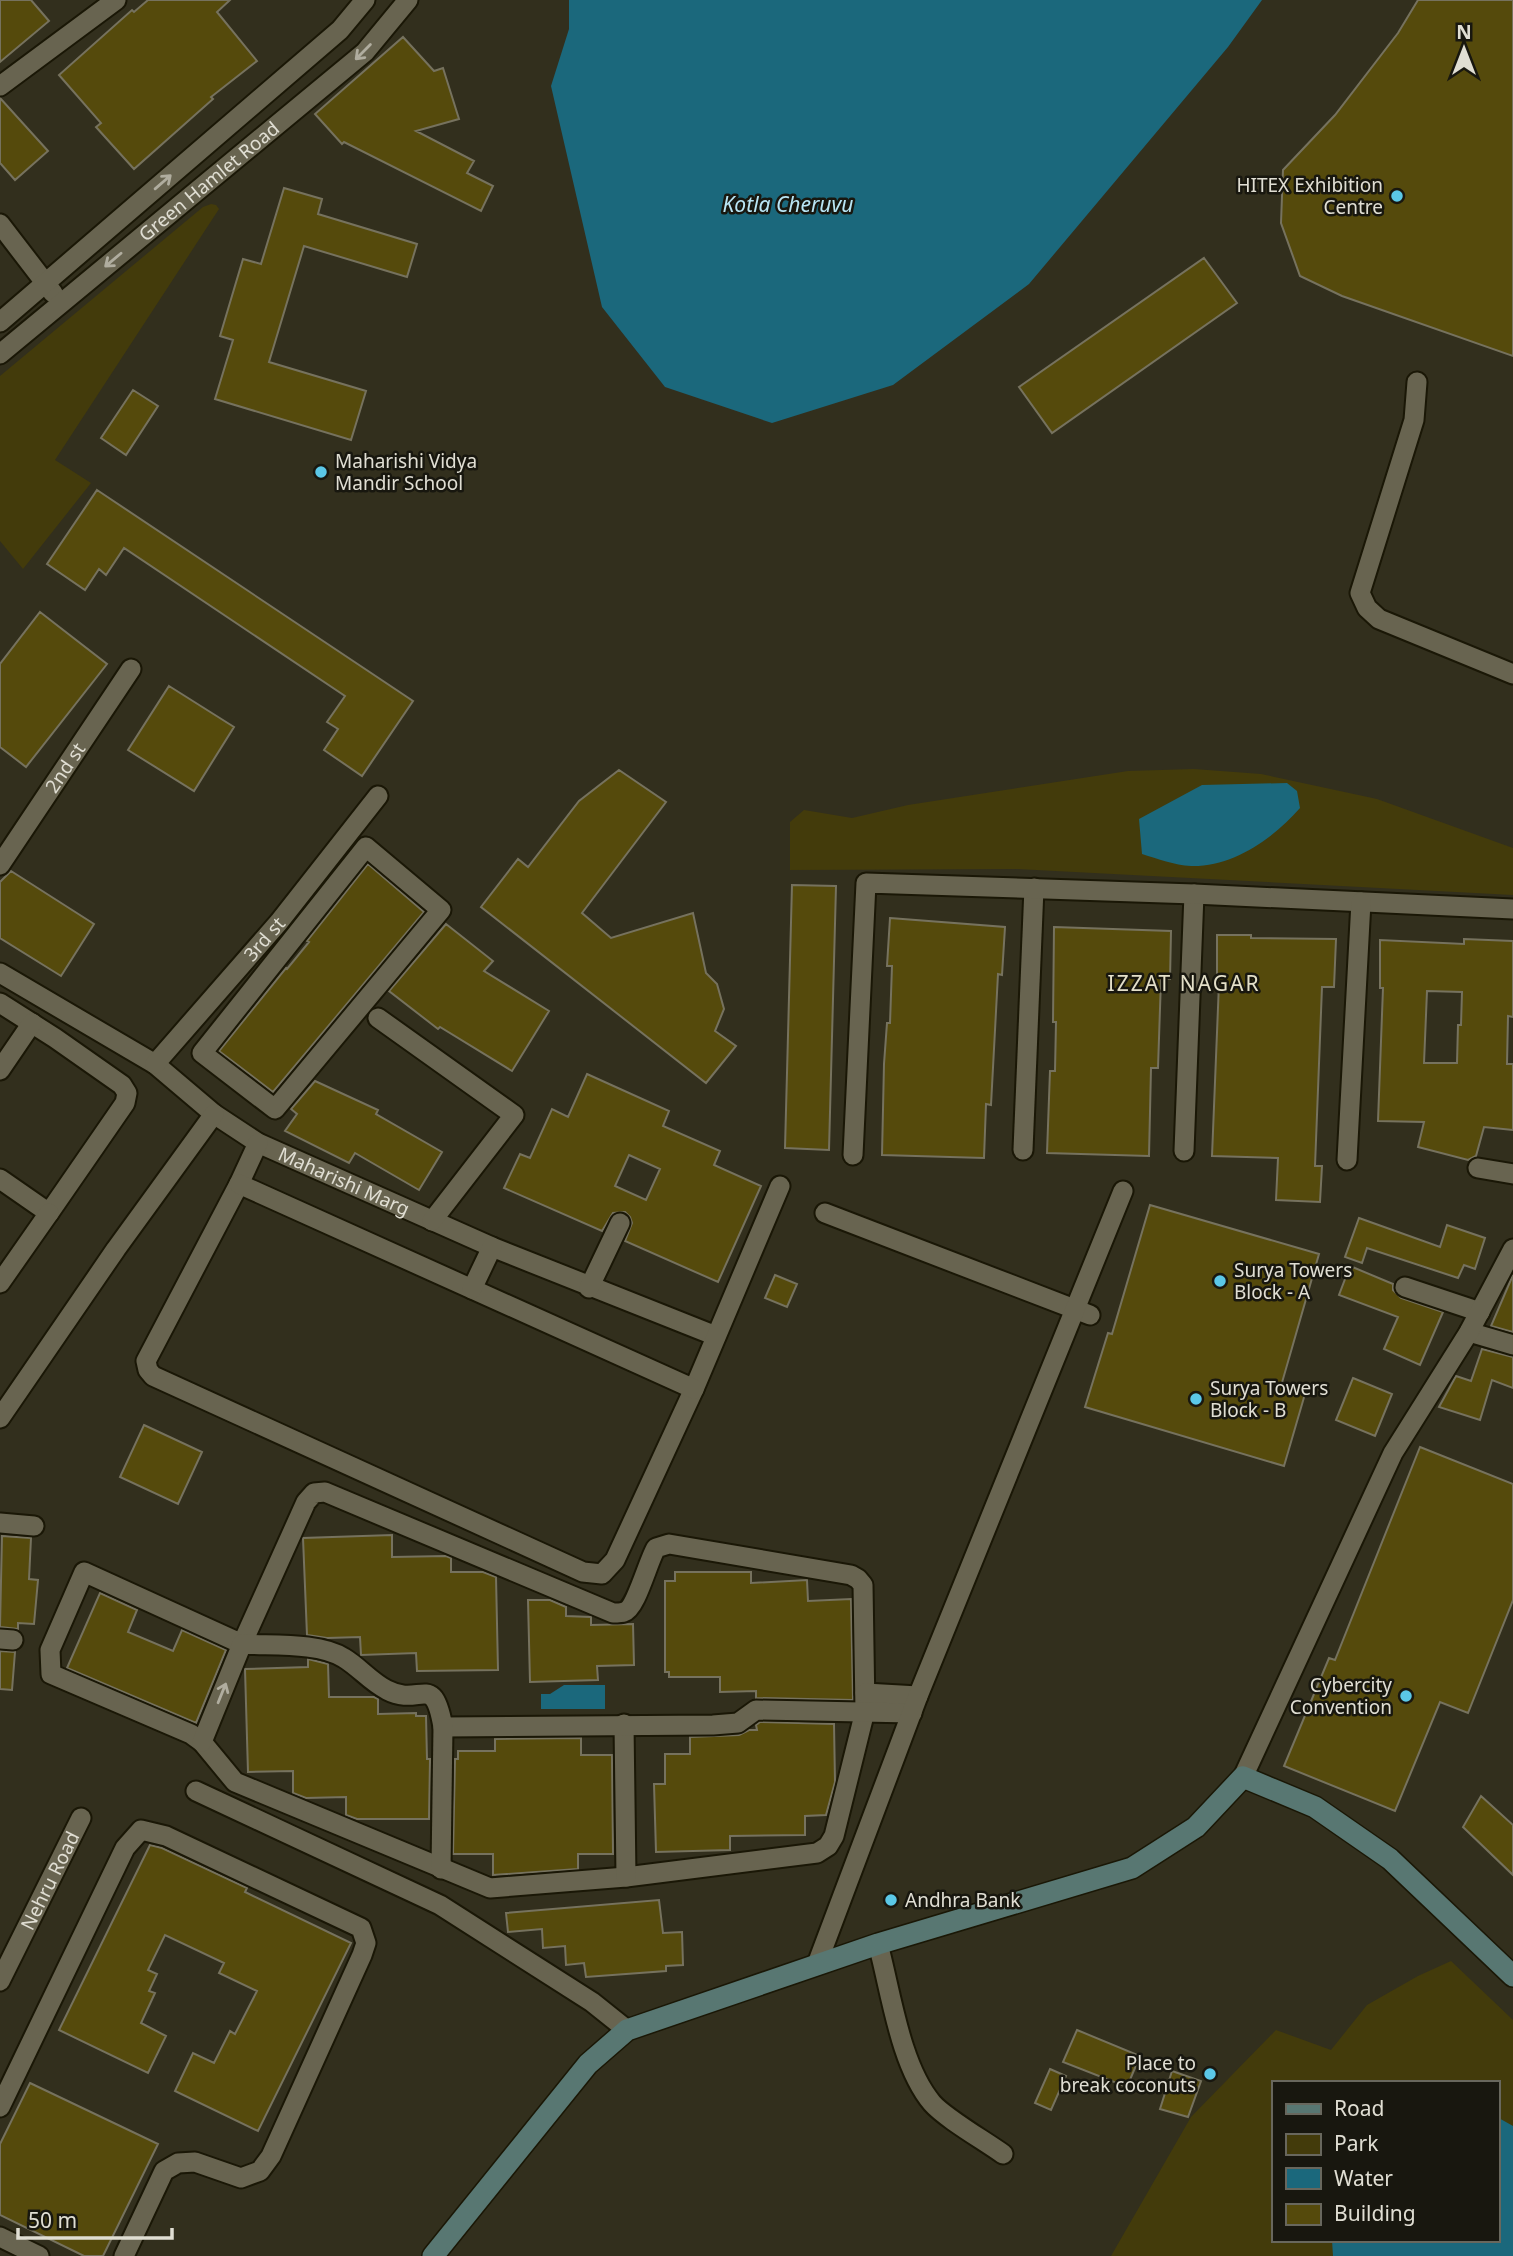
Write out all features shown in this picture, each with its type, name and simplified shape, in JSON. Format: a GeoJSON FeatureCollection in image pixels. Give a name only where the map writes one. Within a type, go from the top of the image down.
{"type":"FeatureCollection","features":[{"type":"Feature","properties":{"kind":"street"},"geometry":{"type":"LineString","coordinates":[[0,86],[116,0]]}},
{"type":"Feature","properties":{"kind":"street","name":"Green Hamlet Road"},"geometry":{"type":"LineString","coordinates":[[0,322],[340,30],[365,0]]}},
{"type":"Feature","properties":{"kind":"street","name":"Green Hamlet Road"},"geometry":{"type":"LineString","coordinates":[[0,354],[365,52],[407,0]]}},
{"type":"Feature","properties":{"kind":"street"},"geometry":{"type":"LineString","coordinates":[[0,224],[45,284],[62,302]]}},
{"type":"Feature","properties":{"kind":"street"},"geometry":{"type":"LineString","coordinates":[[1417,382],[1414,420],[1360,593],[1367,608],[1379,619],[1513,674]]}},
{"type":"Feature","properties":{"kind":"street","name":"2nd st"},"geometry":{"type":"LineString","coordinates":[[0,865],[131,669]]}},
{"type":"Feature","properties":{"kind":"street","name":"3rd st"},"geometry":{"type":"LineString","coordinates":[[155,1063],[274,927],[372,803]]}},
{"type":"Feature","properties":{"kind":"street"},"geometry":{"type":"LineString","coordinates":[[366,847],[441,910],[275,1109],[202,1053],[291,941],[366,847]]}},
{"type":"Feature","properties":{"kind":"street"},"geometry":{"type":"LineString","coordinates":[[853,1155],[866,883],[1194,894],[1513,909]]}},
{"type":"Feature","properties":{"kind":"street"},"geometry":{"type":"LineString","coordinates":[[1023,1150],[1034,888]]}},
{"type":"Feature","properties":{"kind":"street"},"geometry":{"type":"LineString","coordinates":[[1184,1151],[1194,894]]}},
{"type":"Feature","properties":{"kind":"street"},"geometry":{"type":"LineString","coordinates":[[1347,1160],[1361,902]]}},
{"type":"Feature","properties":{"kind":"street"},"geometry":{"type":"LineString","coordinates":[[274,927],[291,941]]}},
{"type":"Feature","properties":{"kind":"street","name":"Maharishi Marg"},"geometry":{"type":"LineString","coordinates":[[0,973],[155,1063],[215,1114],[258,1143],[492,1247],[716,1336]]}},
{"type":"Feature","properties":{"kind":"street"},"geometry":{"type":"LineString","coordinates":[[0,1283],[7,1259],[49,1213],[125,1103],[127,1093],[122,1085],[7,1008],[30,991]]}},
{"type":"Feature","properties":{"kind":"street"},"geometry":{"type":"LineString","coordinates":[[55,1038],[68,1014]]}},
{"type":"Feature","properties":{"kind":"street"},"geometry":{"type":"LineString","coordinates":[[378,1018],[514,1115],[432,1221]]}},
{"type":"Feature","properties":{"kind":"street"},"geometry":{"type":"LineString","coordinates":[[0,1070],[32,1023]]}},
{"type":"Feature","properties":{"kind":"street"},"geometry":{"type":"LineString","coordinates":[[0,1418],[116,1249],[215,1114]]}},
{"type":"Feature","properties":{"kind":"street"},"geometry":{"type":"LineString","coordinates":[[258,1143],[146,1361],[148,1370],[153,1376],[583,1572],[602,1574],[615,1560],[694,1389],[780,1186]]}},
{"type":"Feature","properties":{"kind":"street"},"geometry":{"type":"LineString","coordinates":[[1478,1168],[1513,1174]]}},
{"type":"Feature","properties":{"kind":"street"},"geometry":{"type":"LineString","coordinates":[[0,1179],[49,1213]]}},
{"type":"Feature","properties":{"kind":"street"},"geometry":{"type":"LineString","coordinates":[[239,1184],[694,1389]]}},
{"type":"Feature","properties":{"kind":"street"},"geometry":{"type":"LineString","coordinates":[[817,1964],[915,1704],[1083,1312],[1123,1191]]}},
{"type":"Feature","properties":{"kind":"street"},"geometry":{"type":"LineString","coordinates":[[825,1213],[1083,1312]]}},
{"type":"Feature","properties":{"kind":"street"},"geometry":{"type":"LineString","coordinates":[[589,1287],[620,1223]]}},
{"type":"Feature","properties":{"kind":"street"},"geometry":{"type":"LineString","coordinates":[[472,1289],[492,1247]]}},
{"type":"Feature","properties":{"kind":"street"},"geometry":{"type":"LineString","coordinates":[[433,2256],[581,2072],[627,2030],[878,1944],[1132,1868],[1196,1828],[1243,1777],[1393,1453],[1469,1332],[1513,1249]]}},
{"type":"Feature","properties":{"kind":"street"},"geometry":{"type":"LineString","coordinates":[[1405,1286],[1480,1312]]}},
{"type":"Feature","properties":{"kind":"street"},"geometry":{"type":"LineString","coordinates":[[1469,1332],[1513,1345]]}},
{"type":"Feature","properties":{"kind":"street"},"geometry":{"type":"LineString","coordinates":[[202,1742],[242,1644],[306,1502],[314,1493],[325,1492],[613,1613],[624,1612],[632,1607],[649,1559],[656,1548],[669,1544],[852,1575],[863,1585],[865,1702],[834,1836],[828,1846],[817,1853],[626,1877],[490,1888],[441,1868],[236,1782],[202,1742],[191,1734],[51,1674],[50,1650],[84,1572],[242,1644],[318,1648],[333,1652],[387,1690],[401,1696],[426,1693],[433,1697],[439,1702],[443,1727],[441,1868]]}},
{"type":"Feature","properties":{"kind":"street"},"geometry":{"type":"LineString","coordinates":[[0,1523],[34,1526]]}},
{"type":"Feature","properties":{"kind":"street"},"geometry":{"type":"LineString","coordinates":[[443,1727],[738,1723],[756,1710],[865,1702],[915,1704]]}},
{"type":"Feature","properties":{"kind":"street"},"geometry":{"type":"LineString","coordinates":[[624,1724],[626,1877]]}},
{"type":"Feature","properties":{"kind":"street"},"geometry":{"type":"LineString","coordinates":[[1243,1777],[1315,1807],[1390,1859],[1513,1976]]}},
{"type":"Feature","properties":{"kind":"street"},"geometry":{"type":"LineString","coordinates":[[196,1791],[440,1905],[592,2002],[627,2030]]}},
{"type":"Feature","properties":{"kind":"street","name":"Nehru Road"},"geometry":{"type":"LineString","coordinates":[[0,1982],[80,1818]]}},
{"type":"Feature","properties":{"kind":"street"},"geometry":{"type":"LineString","coordinates":[[0,2107],[125,1848],[141,1830],[166,1836],[361,1928],[366,1943],[362,1955],[271,2156],[260,2171],[241,2178],[195,2162],[178,2163],[164,2171],[124,2256]]}},
{"type":"Feature","properties":{"kind":"street"},"geometry":{"type":"LineString","coordinates":[[878,1944],[908,2063],[921,2088],[934,2105],[1003,2154]]}},
{"type":"Feature","properties":{"kind":"street"},"geometry":{"type":"LineString","coordinates":[[3,2245],[39,2256]]}},
{"type":"Feature","properties":{"kind":"green space"},"geometry":{"type":"Polygon","coordinates":[[[211,204],[219,209],[55,460],[91,483],[23,569],[0,541],[0,376],[203,207],[211,204]]]}},
{"type":"Feature","properties":{"kind":"green space"},"geometry":{"type":"Polygon","coordinates":[[[1194,769],[1261,774],[1377,799],[1513,848],[1513,895],[1017,869],[790,870],[790,822],[804,810],[852,818],[908,805],[1128,771],[1194,769]]]}},
{"type":"Feature","properties":{"kind":"green space"},"geometry":{"type":"Polygon","coordinates":[[[1451,1961],[1513,2020],[1513,2256],[1111,2256],[1191,2117],[1276,2030],[1331,2050],[1367,2005],[1451,1961]]]}},
{"type":"Feature","properties":{"kind":"water","name":"Kotla Cheruvu"},"geometry":{"type":"Polygon","coordinates":[[[569,0],[1262,0],[1228,47],[1029,284],[893,385],[772,423],[665,387],[602,307],[551,86],[569,29],[569,0]]]}},
{"type":"Feature","properties":{"kind":"water"},"geometry":{"type":"Polygon","coordinates":[[[1287,783],[1297,791],[1300,808],[1278,830],[1252,849],[1222,862],[1191,866],[1142,854],[1139,819],[1202,785],[1287,783]]]}},
{"type":"Feature","properties":{"kind":"water"},"geometry":{"type":"Polygon","coordinates":[[[564,1685],[605,1685],[605,1709],[541,1709],[541,1694],[550,1694],[564,1685]]]}},
{"type":"Feature","properties":{"kind":"water"},"geometry":{"type":"Polygon","coordinates":[[[1499,2118],[1513,2126],[1513,2256],[1333,2256],[1332,2242],[1499,2242],[1499,2118]]]}},
{"type":"Feature","properties":{"kind":"building"},"geometry":{"type":"Polygon","coordinates":[[[0,0],[31,0],[49,21],[0,62],[0,0]]]}},
{"type":"Feature","properties":{"kind":"building"},"geometry":{"type":"Polygon","coordinates":[[[148,0],[230,0],[217,12],[257,61],[211,97],[213,99],[134,169],[96,127],[101,123],[59,75],[132,10],[134,12],[148,0]]]}},
{"type":"Feature","properties":{"kind":"building","name":"HITEX Exhibition Centre"},"geometry":{"type":"Polygon","coordinates":[[[1418,0],[1513,0],[1513,356],[1342,296],[1300,276],[1281,223],[1283,170],[1335,115],[1398,33],[1418,0]]]}},
{"type":"Feature","properties":{"kind":"building"},"geometry":{"type":"Polygon","coordinates":[[[403,37],[434,71],[443,68],[459,119],[416,131],[474,161],[467,173],[493,186],[481,211],[344,142],[342,144],[315,114],[403,37]]]}},
{"type":"Feature","properties":{"kind":"building"},"geometry":{"type":"Polygon","coordinates":[[[0,98],[48,151],[15,180],[0,163],[0,98]]]}},
{"type":"Feature","properties":{"kind":"building"},"geometry":{"type":"Polygon","coordinates":[[[284,188],[322,199],[318,214],[417,244],[407,277],[304,246],[269,362],[366,391],[351,440],[215,399],[233,340],[220,336],[243,259],[261,264],[284,188]]]}},
{"type":"Feature","properties":{"kind":"building"},"geometry":{"type":"Polygon","coordinates":[[[1204,258],[1237,303],[1052,433],[1019,387],[1204,258]]]}},
{"type":"Feature","properties":{"kind":"building"},"geometry":{"type":"Polygon","coordinates":[[[133,390],[158,406],[126,455],[101,438],[133,390]]]}},
{"type":"Feature","properties":{"kind":"building"},"geometry":{"type":"Polygon","coordinates":[[[97,490],[413,701],[362,776],[324,750],[338,729],[327,722],[345,696],[124,548],[106,575],[99,569],[85,590],[47,564],[97,490]]]}},
{"type":"Feature","properties":{"kind":"building"},"geometry":{"type":"Polygon","coordinates":[[[40,612],[107,664],[26,767],[0,747],[0,664],[40,612]]]}},
{"type":"Feature","properties":{"kind":"building"},"geometry":{"type":"Polygon","coordinates":[[[169,686],[234,727],[194,791],[128,750],[169,686]]]}},
{"type":"Feature","properties":{"kind":"building"},"geometry":{"type":"Polygon","coordinates":[[[619,770],[666,802],[582,913],[611,938],[693,913],[706,973],[717,984],[724,1009],[715,1031],[736,1046],[706,1083],[481,907],[518,859],[528,867],[579,801],[619,770]]]}},
{"type":"Feature","properties":{"kind":"building"},"geometry":{"type":"Polygon","coordinates":[[[368,864],[424,912],[273,1092],[219,1051],[309,942],[307,941],[368,864]]]}},
{"type":"Feature","properties":{"kind":"building"},"geometry":{"type":"Polygon","coordinates":[[[11,871],[94,924],[61,976],[0,938],[0,882],[11,871]]]}},
{"type":"Feature","properties":{"kind":"building"},"geometry":{"type":"Polygon","coordinates":[[[792,885],[836,886],[829,1150],[785,1148],[792,885]]]}},
{"type":"Feature","properties":{"kind":"building"},"geometry":{"type":"Polygon","coordinates":[[[890,918],[1005,927],[1002,975],[998,974],[991,1105],[986,1104],[984,1158],[882,1155],[884,1064],[887,1023],[890,1023],[892,966],[887,966],[890,918]]]}},
{"type":"Feature","properties":{"kind":"building"},"geometry":{"type":"Polygon","coordinates":[[[446,924],[493,961],[484,971],[549,1011],[512,1071],[440,1027],[438,1029],[389,991],[446,924]]]}},
{"type":"Feature","properties":{"kind":"building"},"geometry":{"type":"Polygon","coordinates":[[[1054,927],[1171,931],[1170,979],[1161,979],[1158,1068],[1151,1068],[1149,1156],[1047,1153],[1050,1071],[1055,1071],[1054,927]]]}},
{"type":"Feature","properties":{"kind":"building"},"geometry":{"type":"Polygon","coordinates":[[[1217,935],[1336,939],[1334,987],[1322,987],[1315,1166],[1322,1166],[1320,1202],[1276,1200],[1278,1158],[1212,1156],[1219,983],[1217,935]]]}},
{"type":"Feature","properties":{"kind":"building"},"geometry":{"type":"Polygon","coordinates":[[[1464,939],[1513,941],[1513,1017],[1508,1016],[1507,1064],[1513,1064],[1513,1130],[1484,1127],[1476,1156],[1468,1160],[1418,1147],[1424,1122],[1378,1121],[1383,988],[1380,988],[1380,940],[1464,944],[1464,939]],[[1427,991],[1424,1063],[1457,1063],[1462,992],[1427,991]]]}},
{"type":"Feature","properties":{"kind":"building"},"geometry":{"type":"Polygon","coordinates":[[[587,1074],[669,1111],[663,1126],[720,1151],[714,1165],[761,1186],[718,1282],[625,1241],[632,1223],[625,1212],[613,1213],[602,1231],[504,1188],[520,1154],[530,1158],[552,1109],[568,1117],[587,1074]],[[629,1155],[615,1186],[646,1200],[660,1169],[629,1155]]]}},
{"type":"Feature","properties":{"kind":"building"},"geometry":{"type":"Polygon","coordinates":[[[315,1081],[378,1110],[376,1114],[442,1152],[419,1190],[355,1153],[349,1163],[285,1131],[297,1114],[291,1109],[315,1081]]]}},
{"type":"Feature","properties":{"kind":"building"},"geometry":{"type":"Polygon","coordinates":[[[1150,1205],[1319,1254],[1281,1386],[1305,1394],[1284,1466],[1085,1407],[1108,1333],[1112,1334],[1150,1205]]]}},
{"type":"Feature","properties":{"kind":"building"},"geometry":{"type":"Polygon","coordinates":[[[1359,1218],[1440,1247],[1447,1225],[1485,1238],[1475,1269],[1464,1265],[1458,1278],[1367,1248],[1362,1263],[1345,1257],[1359,1218]]]}},
{"type":"Feature","properties":{"kind":"building"},"geometry":{"type":"Polygon","coordinates":[[[1350,1266],[1393,1284],[1393,1290],[1401,1298],[1443,1312],[1420,1365],[1384,1349],[1398,1317],[1339,1295],[1350,1266]]]}},
{"type":"Feature","properties":{"kind":"building"},"geometry":{"type":"Polygon","coordinates":[[[775,1275],[797,1284],[787,1307],[765,1298],[775,1275]]]}},
{"type":"Feature","properties":{"kind":"building"},"geometry":{"type":"Polygon","coordinates":[[[1513,1275],[1513,1332],[1491,1326],[1513,1275]]]}},
{"type":"Feature","properties":{"kind":"building"},"geometry":{"type":"Polygon","coordinates":[[[1482,1349],[1513,1357],[1513,1388],[1492,1380],[1480,1420],[1439,1407],[1456,1376],[1471,1381],[1482,1349]]]}},
{"type":"Feature","properties":{"kind":"building"},"geometry":{"type":"Polygon","coordinates":[[[1353,1378],[1392,1394],[1375,1436],[1336,1420],[1353,1378]]]}},
{"type":"Feature","properties":{"kind":"building"},"geometry":{"type":"Polygon","coordinates":[[[144,1425],[202,1452],[178,1504],[120,1477],[144,1425]]]}},
{"type":"Feature","properties":{"kind":"building"},"geometry":{"type":"Polygon","coordinates":[[[1420,1447],[1513,1484],[1513,1600],[1468,1713],[1440,1702],[1395,1811],[1284,1766],[1329,1658],[1335,1660],[1420,1447]]]}},
{"type":"Feature","properties":{"kind":"building"},"geometry":{"type":"Polygon","coordinates":[[[392,1535],[392,1557],[446,1556],[451,1558],[451,1572],[483,1572],[496,1577],[498,1670],[417,1671],[416,1653],[361,1655],[360,1637],[327,1638],[307,1635],[303,1538],[392,1535]]]}},
{"type":"Feature","properties":{"kind":"building"},"geometry":{"type":"Polygon","coordinates":[[[2,1536],[31,1538],[29,1579],[38,1580],[34,1624],[18,1623],[18,1629],[0,1627],[2,1536]]]}},
{"type":"Feature","properties":{"kind":"building"},"geometry":{"type":"Polygon","coordinates":[[[675,1572],[751,1572],[751,1583],[807,1580],[808,1601],[851,1599],[853,1700],[756,1698],[756,1691],[720,1692],[720,1677],[669,1677],[669,1672],[665,1672],[665,1581],[675,1581],[675,1572]]]}},
{"type":"Feature","properties":{"kind":"building"},"geometry":{"type":"Polygon","coordinates":[[[100,1593],[137,1610],[128,1632],[173,1651],[182,1630],[226,1650],[196,1723],[67,1668],[100,1593]]]}},
{"type":"Feature","properties":{"kind":"building"},"geometry":{"type":"Polygon","coordinates":[[[528,1600],[550,1600],[566,1607],[566,1616],[591,1617],[591,1625],[633,1624],[634,1665],[597,1666],[598,1680],[530,1682],[528,1600]]]}},
{"type":"Feature","properties":{"kind":"building"},"geometry":{"type":"Polygon","coordinates":[[[0,1651],[15,1652],[12,1690],[0,1689],[0,1651]]]}},
{"type":"Feature","properties":{"kind":"building"},"geometry":{"type":"Polygon","coordinates":[[[308,1659],[328,1664],[329,1697],[374,1697],[378,1699],[378,1714],[416,1713],[416,1716],[426,1716],[427,1759],[430,1759],[429,1819],[357,1819],[346,1815],[346,1797],[306,1798],[293,1793],[293,1771],[248,1772],[245,1669],[308,1667],[308,1659]]]}},
{"type":"Feature","properties":{"kind":"building"},"geometry":{"type":"Polygon","coordinates":[[[760,1722],[834,1724],[835,1782],[826,1815],[805,1816],[805,1835],[730,1836],[730,1850],[656,1852],[654,1784],[665,1784],[665,1754],[690,1754],[690,1737],[739,1735],[749,1730],[757,1730],[756,1725],[760,1722]]]}},
{"type":"Feature","properties":{"kind":"building"},"geometry":{"type":"Polygon","coordinates":[[[581,1738],[581,1755],[612,1755],[613,1854],[578,1854],[578,1869],[493,1875],[493,1854],[453,1854],[455,1759],[458,1759],[458,1751],[495,1751],[495,1739],[581,1738]]]}},
{"type":"Feature","properties":{"kind":"building"},"geometry":{"type":"Polygon","coordinates":[[[1481,1796],[1513,1825],[1513,1875],[1463,1827],[1481,1796]]]}},
{"type":"Feature","properties":{"kind":"building"},"geometry":{"type":"Polygon","coordinates":[[[150,1845],[162,1848],[247,1888],[245,1892],[351,1943],[258,2131],[175,2091],[193,2053],[214,2063],[230,2031],[235,2034],[257,1991],[219,1973],[224,1963],[165,1935],[148,1970],[157,1974],[149,1991],[155,1993],[141,2023],[166,2036],[148,2073],[59,2030],[150,1845]]]}},
{"type":"Feature","properties":{"kind":"building"},"geometry":{"type":"Polygon","coordinates":[[[659,1900],[663,1933],[682,1932],[683,1965],[666,1966],[666,1971],[586,1977],[584,1963],[566,1965],[565,1946],[543,1948],[542,1929],[508,1932],[506,1913],[659,1900]]]}},
{"type":"Feature","properties":{"kind":"building"},"geometry":{"type":"Polygon","coordinates":[[[1077,2030],[1140,2056],[1127,2087],[1063,2062],[1077,2030]]]}},
{"type":"Feature","properties":{"kind":"building"},"geometry":{"type":"Polygon","coordinates":[[[1050,2069],[1066,2076],[1051,2110],[1035,2103],[1050,2069]]]}},
{"type":"Feature","properties":{"kind":"building"},"geometry":{"type":"Polygon","coordinates":[[[1172,2071],[1201,2081],[1188,2117],[1160,2109],[1172,2071]]]}},
{"type":"Feature","properties":{"kind":"building"},"geometry":{"type":"Polygon","coordinates":[[[30,2083],[158,2144],[103,2256],[84,2256],[0,2215],[0,2144],[30,2083]]]}},
{"type":"Feature","properties":{"kind":"place","name":"HITEX Exhibition Centre"},"geometry":{"type":"Point","coordinates":[1397,196]}},
{"type":"Feature","properties":{"kind":"place","name":"Maharishi Vidya Mandir School"},"geometry":{"type":"Point","coordinates":[321,472]}},
{"type":"Feature","properties":{"kind":"place","name":"Surya Towers Block - A"},"geometry":{"type":"Point","coordinates":[1220,1281]}},
{"type":"Feature","properties":{"kind":"place","name":"Surya Towers Block - B"},"geometry":{"type":"Point","coordinates":[1196,1399]}},
{"type":"Feature","properties":{"kind":"place","name":"Cybercity Convention"},"geometry":{"type":"Point","coordinates":[1406,1696]}},
{"type":"Feature","properties":{"kind":"place","name":"Andhra Bank"},"geometry":{"type":"Point","coordinates":[891,1900]}},
{"type":"Feature","properties":{"kind":"place","name":"Place to break coconuts"},"geometry":{"type":"Point","coordinates":[1210,2074]}},
{"type":"Feature","properties":{"kind":"district","name":"IZZAT NAGAR"},"geometry":{"type":"Point","coordinates":[1184,983]}}]}
